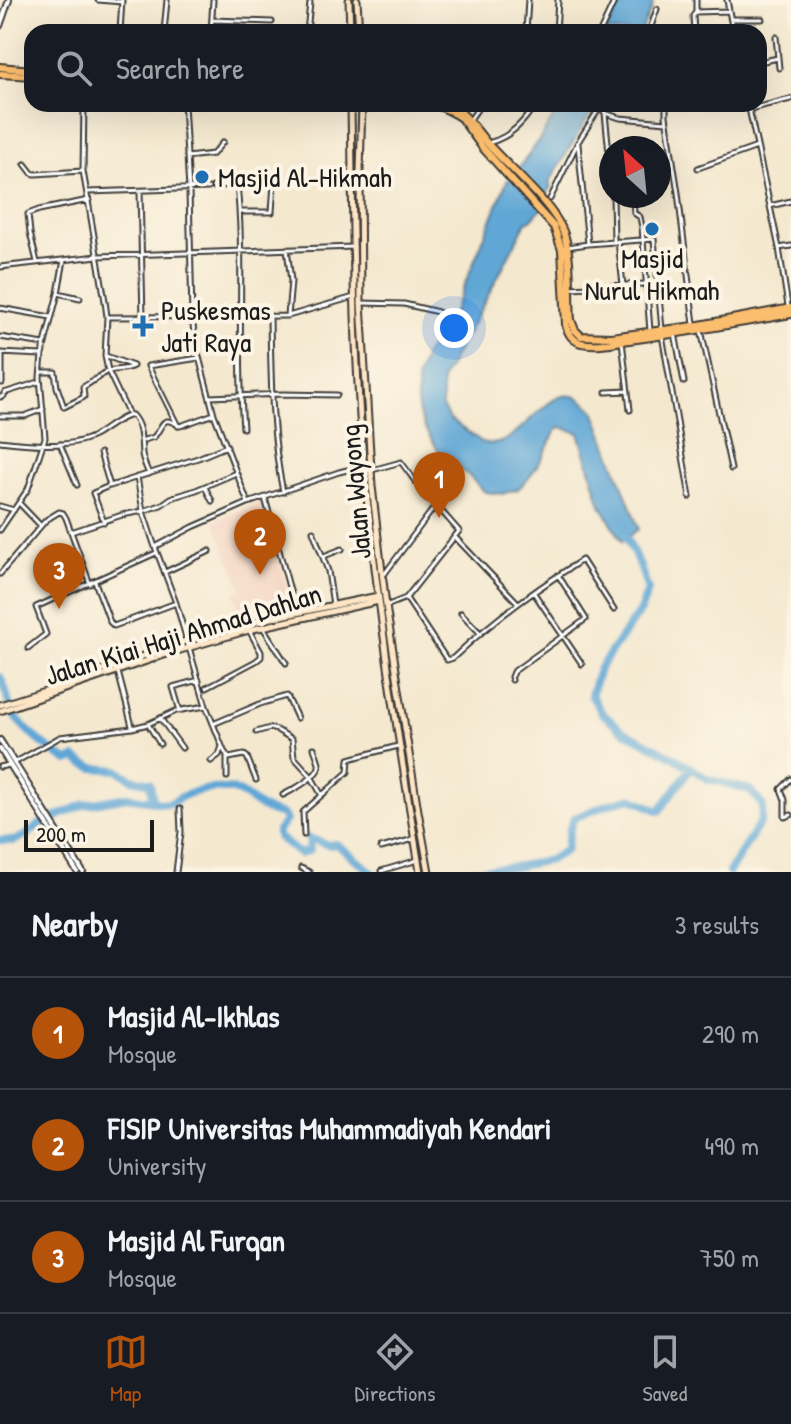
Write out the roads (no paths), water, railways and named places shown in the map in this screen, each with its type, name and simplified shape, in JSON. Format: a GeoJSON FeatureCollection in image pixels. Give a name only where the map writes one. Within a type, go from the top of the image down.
{"type":"FeatureCollection","features":[{"type":"Feature","properties":{"kind":"highway"},"geometry":{"type":"LineString","coordinates":[[0,67],[24,69]]}},
{"type":"Feature","properties":{"kind":"highway"},"geometry":{"type":"LineString","coordinates":[[0,74],[24,76]]}},
{"type":"Feature","properties":{"kind":"highway"},"geometry":{"type":"LineString","coordinates":[[452,112],[461,118],[483,148],[511,173]]}},
{"type":"Feature","properties":{"kind":"highway"},"geometry":{"type":"LineString","coordinates":[[461,112],[511,173],[563,229],[567,247],[566,325],[570,336],[585,344],[697,329]]}},
{"type":"Feature","properties":{"kind":"highway"},"geometry":{"type":"LineString","coordinates":[[546,211],[562,250],[573,327],[581,336],[611,337],[650,331],[675,333],[790,311]]}},
{"type":"Feature","properties":{"kind":"main road"},"geometry":{"type":"LineString","coordinates":[[349,0],[350,24]]}},
{"type":"Feature","properties":{"kind":"main road"},"geometry":{"type":"LineString","coordinates":[[357,0],[358,24]]}},
{"type":"Feature","properties":{"kind":"main road","name":"Jalan Wayong"},"geometry":{"type":"LineString","coordinates":[[351,112],[354,297],[364,466],[377,599],[429,872]]}},
{"type":"Feature","properties":{"kind":"main road","name":"Jalan Wayong"},"geometry":{"type":"LineString","coordinates":[[362,112],[361,303],[372,470],[400,745],[420,872]]}},
{"type":"Feature","properties":{"kind":"main road","name":"Jalan Kiai Haji Ahmad Dahlan"},"geometry":{"type":"LineString","coordinates":[[15,704],[188,640],[296,613],[377,599]]}},
{"type":"Feature","properties":{"kind":"main road","name":"Jalan Kiai Haji Ahmad Dahlan"},"geometry":{"type":"LineString","coordinates":[[3,707],[262,626],[377,599]]}},
{"type":"Feature","properties":{"kind":"street"},"geometry":{"type":"LineString","coordinates":[[0,26],[9,0]]}},
{"type":"Feature","properties":{"kind":"street"},"geometry":{"type":"LineString","coordinates":[[98,0],[122,1],[121,24]]}},
{"type":"Feature","properties":{"kind":"street"},"geometry":{"type":"LineString","coordinates":[[165,24],[167,0]]}},
{"type":"Feature","properties":{"kind":"street"},"geometry":{"type":"LineString","coordinates":[[212,24],[213,0]]}},
{"type":"Feature","properties":{"kind":"street"},"geometry":{"type":"LineString","coordinates":[[526,24],[528,0]]}},
{"type":"Feature","properties":{"kind":"street"},"geometry":{"type":"LineString","coordinates":[[556,24],[558,0]]}},
{"type":"Feature","properties":{"kind":"street"},"geometry":{"type":"LineString","coordinates":[[604,24],[615,0]]}},
{"type":"Feature","properties":{"kind":"street"},"geometry":{"type":"LineString","coordinates":[[694,24],[696,0]]}},
{"type":"Feature","properties":{"kind":"street"},"geometry":{"type":"LineString","coordinates":[[727,0],[732,24]]}},
{"type":"Feature","properties":{"kind":"street"},"geometry":{"type":"LineString","coordinates":[[308,24],[310,3]]}},
{"type":"Feature","properties":{"kind":"street"},"geometry":{"type":"LineString","coordinates":[[652,24],[657,9]]}},
{"type":"Feature","properties":{"kind":"street"},"geometry":{"type":"LineString","coordinates":[[696,12],[729,11]]}},
{"type":"Feature","properties":{"kind":"street"},"geometry":{"type":"LineString","coordinates":[[731,19],[762,19]]}},
{"type":"Feature","properties":{"kind":"street"},"geometry":{"type":"LineString","coordinates":[[212,20],[272,22]]}},
{"type":"Feature","properties":{"kind":"street"},"geometry":{"type":"LineString","coordinates":[[776,37],[779,68]]}},
{"type":"Feature","properties":{"kind":"street"},"geometry":{"type":"LineString","coordinates":[[767,60],[778,58]]}},
{"type":"Feature","properties":{"kind":"street"},"geometry":{"type":"LineString","coordinates":[[767,104],[791,99]]}},
{"type":"Feature","properties":{"kind":"street"},"geometry":{"type":"LineString","coordinates":[[84,112],[83,171],[107,317],[105,356],[108,371],[129,415],[136,419],[149,474]]}},
{"type":"Feature","properties":{"kind":"street"},"geometry":{"type":"LineString","coordinates":[[184,112],[192,316],[214,414],[248,503]]}},
{"type":"Feature","properties":{"kind":"street"},"geometry":{"type":"LineString","coordinates":[[469,121],[475,112]]}},
{"type":"Feature","properties":{"kind":"street"},"geometry":{"type":"LineString","coordinates":[[488,143],[513,132],[529,112]]}},
{"type":"Feature","properties":{"kind":"street"},"geometry":{"type":"LineString","coordinates":[[550,199],[597,112]]}},
{"type":"Feature","properties":{"kind":"street"},"geometry":{"type":"LineString","coordinates":[[666,112],[697,329],[731,469]]}},
{"type":"Feature","properties":{"kind":"street"},"geometry":{"type":"LineString","coordinates":[[750,112],[790,311]]}},
{"type":"Feature","properties":{"kind":"street"},"geometry":{"type":"LineString","coordinates":[[607,136],[605,113],[620,118],[667,122]]}},
{"type":"Feature","properties":{"kind":"street"},"geometry":{"type":"LineString","coordinates":[[187,157],[213,154],[223,142]]}},
{"type":"Feature","properties":{"kind":"street"},"geometry":{"type":"LineString","coordinates":[[578,142],[588,244]]}},
{"type":"Feature","properties":{"kind":"street"},"geometry":{"type":"LineString","coordinates":[[698,168],[757,147]]}},
{"type":"Feature","properties":{"kind":"street"},"geometry":{"type":"LineString","coordinates":[[25,164],[35,174],[83,171]]}},
{"type":"Feature","properties":{"kind":"street"},"geometry":{"type":"LineString","coordinates":[[236,175],[243,428]]}},
{"type":"Feature","properties":{"kind":"street"},"geometry":{"type":"LineString","coordinates":[[239,212],[272,212],[274,183]]}},
{"type":"Feature","properties":{"kind":"street"},"geometry":{"type":"LineString","coordinates":[[88,192],[189,190],[237,184]]}},
{"type":"Feature","properties":{"kind":"street"},"geometry":{"type":"LineString","coordinates":[[140,191],[143,318]]}},
{"type":"Feature","properties":{"kind":"street"},"geometry":{"type":"LineString","coordinates":[[37,262],[28,214],[89,200]]}},
{"type":"Feature","properties":{"kind":"street"},"geometry":{"type":"LineString","coordinates":[[770,206],[791,201]]}},
{"type":"Feature","properties":{"kind":"street"},"geometry":{"type":"LineString","coordinates":[[614,208],[623,285]]}},
{"type":"Feature","properties":{"kind":"street"},"geometry":{"type":"LineString","coordinates":[[634,208],[634,213],[640,217],[650,331]]}},
{"type":"Feature","properties":{"kind":"street"},"geometry":{"type":"LineString","coordinates":[[567,247],[655,240],[662,332],[690,497]]}},
{"type":"Feature","properties":{"kind":"street"},"geometry":{"type":"LineString","coordinates":[[779,248],[791,246]]}},
{"type":"Feature","properties":{"kind":"street"},"geometry":{"type":"LineString","coordinates":[[0,267],[98,256],[354,247]]}},
{"type":"Feature","properties":{"kind":"street"},"geometry":{"type":"LineString","coordinates":[[287,249],[291,281],[288,316]]}},
{"type":"Feature","properties":{"kind":"street"},"geometry":{"type":"LineString","coordinates":[[0,530],[28,489],[43,443],[42,355],[64,260]]}},
{"type":"Feature","properties":{"kind":"street"},"geometry":{"type":"LineString","coordinates":[[566,289],[645,284]]}},
{"type":"Feature","properties":{"kind":"street"},"geometry":{"type":"LineString","coordinates":[[58,293],[80,298]]}},
{"type":"Feature","properties":{"kind":"street"},"geometry":{"type":"LineString","coordinates":[[107,317],[288,316],[354,297]]}},
{"type":"Feature","properties":{"kind":"street"},"geometry":{"type":"LineString","coordinates":[[361,303],[404,304],[438,312]]}},
{"type":"Feature","properties":{"kind":"street"},"geometry":{"type":"LineString","coordinates":[[0,308],[52,317]]}},
{"type":"Feature","properties":{"kind":"street"},"geometry":{"type":"LineString","coordinates":[[270,316],[277,464],[283,492]]}},
{"type":"Feature","properties":{"kind":"street"},"geometry":{"type":"LineString","coordinates":[[675,333],[684,382]]}},
{"type":"Feature","properties":{"kind":"street"},"geometry":{"type":"LineString","coordinates":[[0,337],[45,344]]}},
{"type":"Feature","properties":{"kind":"street"},"geometry":{"type":"LineString","coordinates":[[622,341],[630,410]]}},
{"type":"Feature","properties":{"kind":"street"},"geometry":{"type":"LineString","coordinates":[[41,382],[2,395],[1,353],[42,355]]}},
{"type":"Feature","properties":{"kind":"street"},"geometry":{"type":"LineString","coordinates":[[41,372],[55,372],[64,407],[84,397],[83,387],[108,371],[133,366],[105,356]]}},
{"type":"Feature","properties":{"kind":"street"},"geometry":{"type":"LineString","coordinates":[[178,426],[148,366],[199,358]]}},
{"type":"Feature","properties":{"kind":"street"},"geometry":{"type":"LineString","coordinates":[[606,392],[628,391]]}},
{"type":"Feature","properties":{"kind":"street"},"geometry":{"type":"LineString","coordinates":[[210,397],[337,395]]}},
{"type":"Feature","properties":{"kind":"street"},"geometry":{"type":"LineString","coordinates":[[0,416],[25,416],[43,409]]}},
{"type":"Feature","properties":{"kind":"street"},"geometry":{"type":"LineString","coordinates":[[178,426],[214,414]]}},
{"type":"Feature","properties":{"kind":"street"},"geometry":{"type":"LineString","coordinates":[[0,441],[60,444],[87,439],[129,415]]}},
{"type":"Feature","properties":{"kind":"street"},"geometry":{"type":"LineString","coordinates":[[142,440],[154,437],[166,420],[178,426]]}},
{"type":"Feature","properties":{"kind":"street"},"geometry":{"type":"LineString","coordinates":[[60,444],[77,485]]}},
{"type":"Feature","properties":{"kind":"street"},"geometry":{"type":"LineString","coordinates":[[104,522],[93,493],[227,446]]}},
{"type":"Feature","properties":{"kind":"street"},"geometry":{"type":"LineString","coordinates":[[100,453],[110,486]]}},
{"type":"Feature","properties":{"kind":"street"},"geometry":{"type":"LineString","coordinates":[[372,470],[401,462],[459,531],[406,598],[386,606]]}},
{"type":"Feature","properties":{"kind":"street"},"geometry":{"type":"LineString","coordinates":[[155,547],[248,503],[364,466]]}},
{"type":"Feature","properties":{"kind":"street"},"geometry":{"type":"LineString","coordinates":[[71,532],[161,505],[171,498],[236,473]]}},
{"type":"Feature","properties":{"kind":"street"},"geometry":{"type":"LineString","coordinates":[[137,477],[143,511],[188,640],[206,706],[227,757],[227,777]]}},
{"type":"Feature","properties":{"kind":"street"},"geometry":{"type":"LineString","coordinates":[[432,499],[445,479]]}},
{"type":"Feature","properties":{"kind":"street"},"geometry":{"type":"LineString","coordinates":[[205,487],[212,501]]}},
{"type":"Feature","properties":{"kind":"street"},"geometry":{"type":"LineString","coordinates":[[265,498],[296,613]]}},
{"type":"Feature","properties":{"kind":"street"},"geometry":{"type":"LineString","coordinates":[[19,503],[41,526]]}},
{"type":"Feature","properties":{"kind":"street"},"geometry":{"type":"LineString","coordinates":[[383,576],[437,505]]}},
{"type":"Feature","properties":{"kind":"street"},"geometry":{"type":"LineString","coordinates":[[0,506],[14,510]]}},
{"type":"Feature","properties":{"kind":"street"},"geometry":{"type":"LineString","coordinates":[[0,574],[41,526],[55,513],[61,512],[80,560],[114,626],[176,603]]}},
{"type":"Feature","properties":{"kind":"street"},"geometry":{"type":"LineString","coordinates":[[313,531],[330,578],[333,605]]}},
{"type":"Feature","properties":{"kind":"street"},"geometry":{"type":"LineString","coordinates":[[454,536],[519,604]]}},
{"type":"Feature","properties":{"kind":"street"},"geometry":{"type":"LineString","coordinates":[[324,556],[342,549]]}},
{"type":"Feature","properties":{"kind":"street"},"geometry":{"type":"LineString","coordinates":[[165,572],[210,551]]}},
{"type":"Feature","properties":{"kind":"street"},"geometry":{"type":"LineString","coordinates":[[28,648],[46,634],[36,607],[158,553]]}},
{"type":"Feature","properties":{"kind":"street"},"geometry":{"type":"LineString","coordinates":[[406,598],[447,660],[582,560],[614,610]]}},
{"type":"Feature","properties":{"kind":"street"},"geometry":{"type":"LineString","coordinates":[[512,680],[513,672],[586,619],[558,575]]}},
{"type":"Feature","properties":{"kind":"street"},"geometry":{"type":"LineString","coordinates":[[534,593],[582,664]]}},
{"type":"Feature","properties":{"kind":"street"},"geometry":{"type":"LineString","coordinates":[[461,613],[480,633]]}},
{"type":"Feature","properties":{"kind":"street"},"geometry":{"type":"LineString","coordinates":[[262,626],[286,663]]}},
{"type":"Feature","properties":{"kind":"street"},"geometry":{"type":"LineString","coordinates":[[207,687],[261,657],[249,630]]}},
{"type":"Feature","properties":{"kind":"street"},"geometry":{"type":"LineString","coordinates":[[118,672],[132,728]]}},
{"type":"Feature","properties":{"kind":"street"},"geometry":{"type":"LineString","coordinates":[[180,711],[173,687],[199,680]]}},
{"type":"Feature","properties":{"kind":"street"},"geometry":{"type":"LineString","coordinates":[[213,724],[287,696],[297,718]]}},
{"type":"Feature","properties":{"kind":"street"},"geometry":{"type":"LineString","coordinates":[[0,767],[60,737],[132,728],[180,711],[206,706]]}},
{"type":"Feature","properties":{"kind":"street"},"geometry":{"type":"LineString","coordinates":[[160,718],[182,748]]}},
{"type":"Feature","properties":{"kind":"street"},"geometry":{"type":"LineString","coordinates":[[148,724],[160,744]]}},
{"type":"Feature","properties":{"kind":"street"},"geometry":{"type":"LineString","coordinates":[[256,732],[270,728],[290,737],[294,757],[311,776],[322,796]]}},
{"type":"Feature","properties":{"kind":"street"},"geometry":{"type":"LineString","coordinates":[[0,740],[11,764]]}},
{"type":"Feature","properties":{"kind":"street"},"geometry":{"type":"LineString","coordinates":[[211,761],[219,755],[222,745]]}},
{"type":"Feature","properties":{"kind":"street"},"geometry":{"type":"LineString","coordinates":[[304,835],[303,812],[349,771],[349,758],[400,745]]}},
{"type":"Feature","properties":{"kind":"street"},"geometry":{"type":"LineString","coordinates":[[283,795],[299,787],[319,766],[314,748]]}},
{"type":"Feature","properties":{"kind":"street"},"geometry":{"type":"LineString","coordinates":[[0,749],[80,872]]}},
{"type":"Feature","properties":{"kind":"street"},"geometry":{"type":"LineString","coordinates":[[227,757],[245,756],[256,780]]}},
{"type":"Feature","properties":{"kind":"street"},"geometry":{"type":"LineString","coordinates":[[791,779],[781,789],[786,807],[785,817],[791,815]]}},
{"type":"Feature","properties":{"kind":"street"},"geometry":{"type":"LineString","coordinates":[[176,872],[181,832],[180,809]]}},
{"type":"Feature","properties":{"kind":"street"},"geometry":{"type":"LineString","coordinates":[[381,848],[414,839]]}},
{"type":"Feature","properties":{"kind":"street"},"geometry":{"type":"LineString","coordinates":[[381,871],[418,860]]}},
{"type":"Feature","properties":{"kind":"street"},"geometry":{"type":"LineString","coordinates":[[301,868],[309,872]]}},
{"type":"Feature","properties":{"kind":"water"},"geometry":{"type":"Polygon","coordinates":[[[623,0],[653,0],[645,24],[610,24],[623,0]]]}},
{"type":"Feature","properties":{"kind":"water"},"geometry":{"type":"Polygon","coordinates":[[[556,112],[591,112],[549,183],[549,200],[526,222],[442,379],[442,407],[449,419],[482,442],[495,443],[507,439],[554,400],[566,396],[579,398],[594,410],[639,529],[622,541],[601,505],[579,433],[561,427],[556,430],[540,462],[518,489],[502,494],[485,492],[439,452],[419,414],[417,377],[425,355],[453,313],[507,181],[556,112]]]}},
{"type":"Feature","properties":{"kind":"waterway"},"geometry":{"type":"LineString","coordinates":[[623,531],[648,590],[641,609],[599,669],[591,695],[602,713],[622,730],[708,779],[750,790],[763,806],[761,821],[729,872]]}},
{"type":"Feature","properties":{"kind":"waterway"},"geometry":{"type":"LineString","coordinates":[[0,677],[11,710],[18,720],[38,740],[68,761],[75,758],[94,768],[118,770],[132,779],[150,783],[153,801],[160,803],[169,803],[202,790],[231,789],[265,809],[283,815],[286,820],[278,831],[278,837],[300,854],[310,850],[309,838],[328,845],[336,844],[372,872]]}},
{"type":"Feature","properties":{"kind":"waterway"},"geometry":{"type":"LineString","coordinates":[[457,872],[550,860],[566,850],[574,818],[632,798],[659,811],[691,768]]}},
{"type":"Feature","properties":{"kind":"waterway"},"geometry":{"type":"LineString","coordinates":[[0,840],[14,841],[40,824],[83,805],[127,797],[153,801]]}},
{"type":"Feature","properties":{"kind":"place","name":"Masjid Al-Hikmah"},"geometry":{"type":"Point","coordinates":[202,177]}},
{"type":"Feature","properties":{"kind":"place","name":"Masjid Nurul Hikmah"},"geometry":{"type":"Point","coordinates":[652,229]}},
{"type":"Feature","properties":{"kind":"place","name":"Puskesmas Jati Raya"},"geometry":{"type":"Point","coordinates":[143,326]}},
{"type":"Feature","properties":{"kind":"place","name":"Masjid Al-Ikhlas"},"geometry":{"type":"Point","coordinates":[439,518]}},
{"type":"Feature","properties":{"kind":"place","name":"FISIP Universitas Muhammadiyah Kendari"},"geometry":{"type":"Point","coordinates":[260,575]}},
{"type":"Feature","properties":{"kind":"place","name":"Masjid Al Furqan"},"geometry":{"type":"Point","coordinates":[59,609]}}]}
